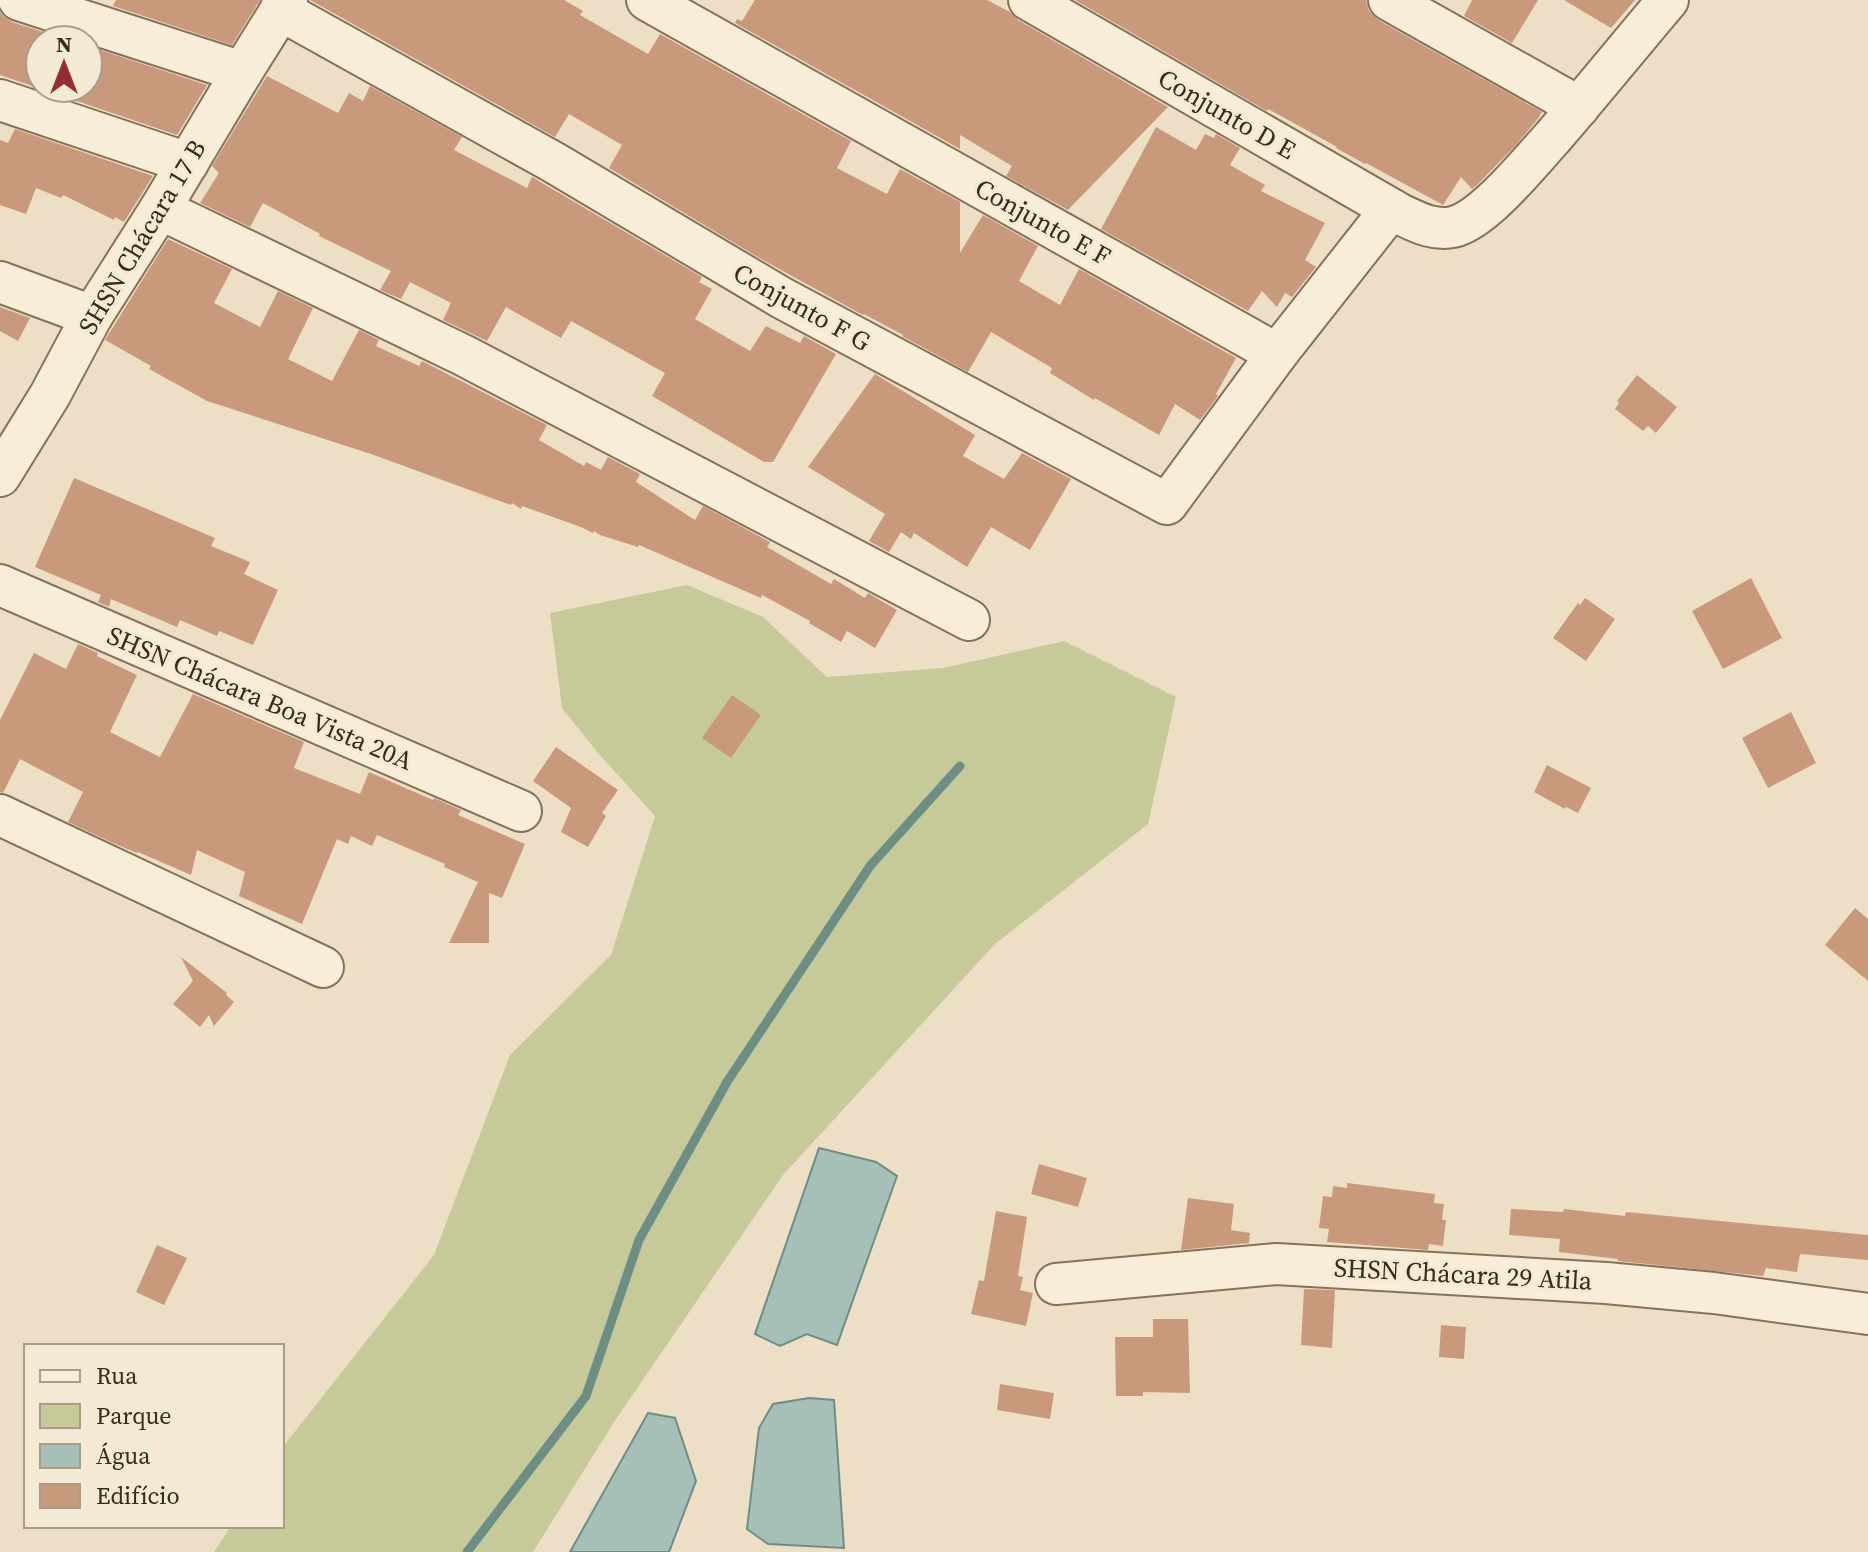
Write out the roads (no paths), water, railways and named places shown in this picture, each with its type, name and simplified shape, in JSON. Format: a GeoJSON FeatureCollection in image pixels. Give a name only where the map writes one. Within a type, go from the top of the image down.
{"type":"FeatureCollection","features":[{"type":"Feature","properties":{"kind":"street"},"geometry":{"type":"LineString","coordinates":[[19,0],[242,72]]}},
{"type":"Feature","properties":{"kind":"street","name":"Conjunto E F"},"geometry":{"type":"LineString","coordinates":[[647,0],[1277,354]]}},
{"type":"Feature","properties":{"kind":"street","name":"Conjunto D E"},"geometry":{"type":"LineString","coordinates":[[1029,0],[1409,218]]}},
{"type":"Feature","properties":{"kind":"street"},"geometry":{"type":"LineString","coordinates":[[1389,0],[1579,107]]}},
{"type":"Feature","properties":{"kind":"street"},"geometry":{"type":"LineString","coordinates":[[1277,354],[1409,218],[1438,228],[1453,227],[1469,220],[1514,181],[1668,0]]}},
{"type":"Feature","properties":{"kind":"street","name":"SHSN Chácara 17 B"},"geometry":{"type":"LineString","coordinates":[[0,476],[50,395],[92,316],[284,5]]}},
{"type":"Feature","properties":{"kind":"street","name":"Conjunto F G"},"geometry":{"type":"LineString","coordinates":[[284,5],[782,298],[1167,504],[1277,354]]}},
{"type":"Feature","properties":{"kind":"street"},"geometry":{"type":"LineString","coordinates":[[0,100],[188,163]]}},
{"type":"Feature","properties":{"kind":"street"},"geometry":{"type":"LineString","coordinates":[[160,209],[463,355],[969,620]]}},
{"type":"Feature","properties":{"kind":"street"},"geometry":{"type":"LineString","coordinates":[[0,282],[92,316]]}},
{"type":"Feature","properties":{"kind":"street","name":"SHSN Chácara Boa Vista 20A"},"geometry":{"type":"LineString","coordinates":[[0,585],[521,811]]}},
{"type":"Feature","properties":{"kind":"street"},"geometry":{"type":"LineString","coordinates":[[0,815],[323,967]]}},
{"type":"Feature","properties":{"kind":"street","name":"SHSN Chácara 29 Atila"},"geometry":{"type":"LineString","coordinates":[[1056,1284],[1276,1264],[1606,1283],[1714,1293],[1868,1314]]}},
{"type":"Feature","properties":{"kind":"water"},"geometry":{"type":"Polygon","coordinates":[[[819,1148],[876,1162],[897,1176],[837,1345],[807,1334],[780,1346],[755,1334],[819,1148]]]}},
{"type":"Feature","properties":{"kind":"water"},"geometry":{"type":"Polygon","coordinates":[[[809,1398],[834,1400],[844,1548],[768,1544],[747,1529],[759,1428],[773,1404],[809,1398]]]}},
{"type":"Feature","properties":{"kind":"water"},"geometry":{"type":"Polygon","coordinates":[[[648,1413],[675,1418],[696,1481],[669,1552],[570,1552],[648,1413]]]}},
{"type":"Feature","properties":{"kind":"waterway"},"geometry":{"type":"LineString","coordinates":[[467,1552],[586,1396],[639,1240],[727,1082],[870,866],[960,766]]}}]}
